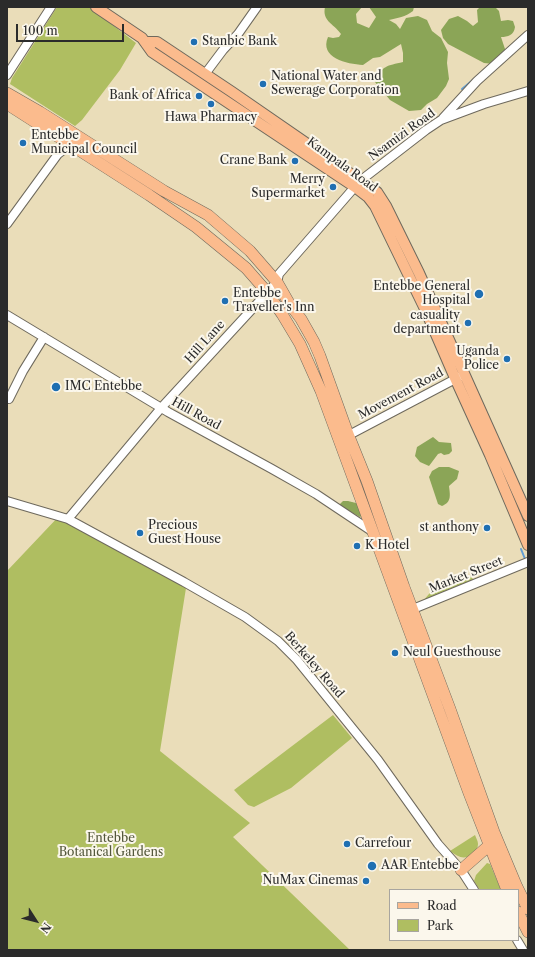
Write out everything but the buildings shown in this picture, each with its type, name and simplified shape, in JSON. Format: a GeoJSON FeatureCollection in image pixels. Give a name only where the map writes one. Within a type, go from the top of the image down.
{"type":"FeatureCollection","features":[{"type":"Feature","properties":{"kind":"highway"},"geometry":{"type":"LineString","coordinates":[[7,93],[40,112],[164,191],[208,215],[232,233],[277,282],[314,342],[367,482],[390,550],[450,709],[507,889]]}},
{"type":"Feature","properties":{"kind":"highway"},"geometry":{"type":"LineString","coordinates":[[7,104],[71,144],[196,227],[246,268],[267,292],[282,314],[300,344],[321,391],[373,532],[493,842],[518,889]]}},
{"type":"Feature","properties":{"kind":"highway"},"geometry":{"type":"LineString","coordinates":[[461,870],[493,842]]}},
{"type":"Feature","properties":{"kind":"highway"},"geometry":{"type":"LineString","coordinates":[[519,892],[528,909]]}},
{"type":"Feature","properties":{"kind":"highway"},"geometry":{"type":"LineString","coordinates":[[519,914],[528,932]]}},
{"type":"Feature","properties":{"kind":"main road","name":"Kampala Road"},"geometry":{"type":"LineString","coordinates":[[96,7],[142,38],[152,52],[358,184],[377,192],[415,275],[455,378],[490,455],[528,546]]}},
{"type":"Feature","properties":{"kind":"main road","name":"Kampala Road"},"geometry":{"type":"LineString","coordinates":[[146,42],[157,42],[205,74],[358,184]]}},
{"type":"Feature","properties":{"kind":"main road","name":"Kampala Road"},"geometry":{"type":"LineString","coordinates":[[415,275],[465,374],[528,516]]}},
{"type":"Feature","properties":{"kind":"street"},"geometry":{"type":"LineString","coordinates":[[7,75],[51,7]]}},
{"type":"Feature","properties":{"kind":"street"},"geometry":{"type":"LineString","coordinates":[[205,74],[223,50],[238,34],[257,7]]}},
{"type":"Feature","properties":{"kind":"street"},"geometry":{"type":"LineString","coordinates":[[441,120],[477,81],[528,34]]}},
{"type":"Feature","properties":{"kind":"street","name":"Nsamizi Road"},"geometry":{"type":"LineString","coordinates":[[358,184],[410,142],[441,120],[484,104],[528,91]]}},
{"type":"Feature","properties":{"kind":"street"},"geometry":{"type":"LineString","coordinates":[[7,224],[58,154],[71,144]]}},
{"type":"Feature","properties":{"kind":"street","name":"Hill Lane"},"geometry":{"type":"LineString","coordinates":[[68,519],[161,408],[277,282],[279,274],[358,184]]}},
{"type":"Feature","properties":{"kind":"street","name":"Hill Road"},"geometry":{"type":"LineString","coordinates":[[7,315],[161,408],[297,483],[373,532]]}},
{"type":"Feature","properties":{"kind":"street"},"geometry":{"type":"LineString","coordinates":[[9,399],[23,371],[44,337]]}},
{"type":"Feature","properties":{"kind":"street","name":"Movement Road"},"geometry":{"type":"LineString","coordinates":[[348,434],[351,434],[465,374]]}},
{"type":"Feature","properties":{"kind":"street","name":"Berkeley Road"},"geometry":{"type":"LineString","coordinates":[[7,501],[68,519],[245,617],[278,641],[297,660],[378,760],[438,844],[461,870],[473,889]]}},
{"type":"Feature","properties":{"kind":"street","name":"Market Street"},"geometry":{"type":"LineString","coordinates":[[412,609],[528,562]]}},
{"type":"Feature","properties":{"kind":"street"},"geometry":{"type":"LineString","coordinates":[[518,941],[523,950]]}},
{"type":"Feature","properties":{"kind":"green space"},"geometry":{"type":"Polygon","coordinates":[[[57,7],[89,7],[136,43],[120,70],[82,120],[75,126],[10,84],[12,78],[57,7]]]}},
{"type":"Feature","properties":{"kind":"green space"},"geometry":{"type":"Polygon","coordinates":[[[325,7],[362,7],[356,14],[357,23],[369,28],[376,17],[369,7],[414,7],[413,11],[407,15],[389,20],[396,24],[400,29],[406,18],[418,16],[427,20],[432,31],[441,38],[448,52],[447,63],[449,79],[446,86],[437,98],[421,110],[409,111],[390,100],[375,82],[383,69],[393,64],[403,62],[401,44],[380,57],[373,58],[363,65],[350,63],[336,58],[327,50],[326,44],[328,37],[339,37],[341,34],[325,16],[325,7]]]}},
{"type":"Feature","properties":{"kind":"green space"},"geometry":{"type":"Polygon","coordinates":[[[480,7],[495,7],[499,11],[501,21],[513,21],[515,27],[510,35],[501,37],[506,52],[494,64],[484,63],[448,44],[443,38],[441,30],[449,19],[458,16],[473,26],[478,22],[477,10],[480,7]]]}},
{"type":"Feature","properties":{"kind":"green space"},"geometry":{"type":"Polygon","coordinates":[[[433,437],[439,442],[451,443],[452,451],[449,454],[438,454],[429,466],[420,462],[415,456],[417,447],[433,437]]]}},
{"type":"Feature","properties":{"kind":"green space"},"geometry":{"type":"Polygon","coordinates":[[[439,467],[449,467],[459,471],[457,479],[449,486],[449,500],[442,506],[438,504],[429,477],[432,471],[439,467]]]}},
{"type":"Feature","properties":{"kind":"green space"},"geometry":{"type":"Polygon","coordinates":[[[343,501],[360,504],[364,514],[360,517],[339,505],[343,501]]]}},
{"type":"Feature","properties":{"kind":"green space","name":"Entebbe Botanical Gardens"},"geometry":{"type":"Polygon","coordinates":[[[60,515],[179,582],[186,588],[160,751],[250,823],[233,837],[350,950],[7,950],[7,571],[60,515]]]}},
{"type":"Feature","properties":{"kind":"green space"},"geometry":{"type":"Polygon","coordinates":[[[467,575],[475,581],[427,601],[423,601],[434,588],[467,575]]]}},
{"type":"Feature","properties":{"kind":"green space"},"geometry":{"type":"Polygon","coordinates":[[[333,715],[352,738],[291,788],[254,807],[248,805],[234,790],[333,715]]]}},
{"type":"Feature","properties":{"kind":"green space"},"geometry":{"type":"Polygon","coordinates":[[[475,835],[478,842],[478,847],[467,857],[456,855],[450,851],[475,835]]]}},
{"type":"Feature","properties":{"kind":"green space"},"geometry":{"type":"Polygon","coordinates":[[[487,863],[490,864],[501,889],[479,889],[474,881],[476,875],[487,863]]]}},
{"type":"Feature","properties":{"kind":"waterway"},"geometry":{"type":"LineString","coordinates":[[462,89],[474,79]]}},
{"type":"Feature","properties":{"kind":"waterway"},"geometry":{"type":"LineString","coordinates":[[521,549],[525,559]]}},
{"type":"Feature","properties":{"kind":"place","name":"Stanbic Bank"},"geometry":{"type":"Point","coordinates":[194,42]}},
{"type":"Feature","properties":{"kind":"place","name":"National Water and Sewerage Corporation"},"geometry":{"type":"Point","coordinates":[263,84]}},
{"type":"Feature","properties":{"kind":"place","name":"Bank of Africa"},"geometry":{"type":"Point","coordinates":[199,96]}},
{"type":"Feature","properties":{"kind":"place","name":"Hawa Pharmacy"},"geometry":{"type":"Point","coordinates":[211,104]}},
{"type":"Feature","properties":{"kind":"place","name":"Entebbe Municipal Council"},"geometry":{"type":"Point","coordinates":[23,143]}},
{"type":"Feature","properties":{"kind":"place","name":"Crane Bank"},"geometry":{"type":"Point","coordinates":[295,161]}},
{"type":"Feature","properties":{"kind":"place","name":"Merry Supermarket"},"geometry":{"type":"Point","coordinates":[333,187]}},
{"type":"Feature","properties":{"kind":"place","name":"Entebbe General Hospital"},"geometry":{"type":"Point","coordinates":[479,294]}},
{"type":"Feature","properties":{"kind":"place","name":"Entebbe Traveller's Inn"},"geometry":{"type":"Point","coordinates":[225,301]}},
{"type":"Feature","properties":{"kind":"place","name":"casuality department"},"geometry":{"type":"Point","coordinates":[468,323]}},
{"type":"Feature","properties":{"kind":"place","name":"Uganda Police"},"geometry":{"type":"Point","coordinates":[507,359]}},
{"type":"Feature","properties":{"kind":"place","name":"IMC Entebbe"},"geometry":{"type":"Point","coordinates":[56,387]}},
{"type":"Feature","properties":{"kind":"place","name":"st anthony"},"geometry":{"type":"Point","coordinates":[487,528]}},
{"type":"Feature","properties":{"kind":"place","name":"Precious Guest House"},"geometry":{"type":"Point","coordinates":[140,533]}},
{"type":"Feature","properties":{"kind":"place","name":"K Hotel"},"geometry":{"type":"Point","coordinates":[357,546]}},
{"type":"Feature","properties":{"kind":"place","name":"Neul Guesthouse"},"geometry":{"type":"Point","coordinates":[395,653]}},
{"type":"Feature","properties":{"kind":"place","name":"Carrefour"},"geometry":{"type":"Point","coordinates":[347,844]}},
{"type":"Feature","properties":{"kind":"place","name":"AAR Entebbe"},"geometry":{"type":"Point","coordinates":[372,866]}},
{"type":"Feature","properties":{"kind":"place","name":"NuMax Cinemas"},"geometry":{"type":"Point","coordinates":[366,881]}}]}
